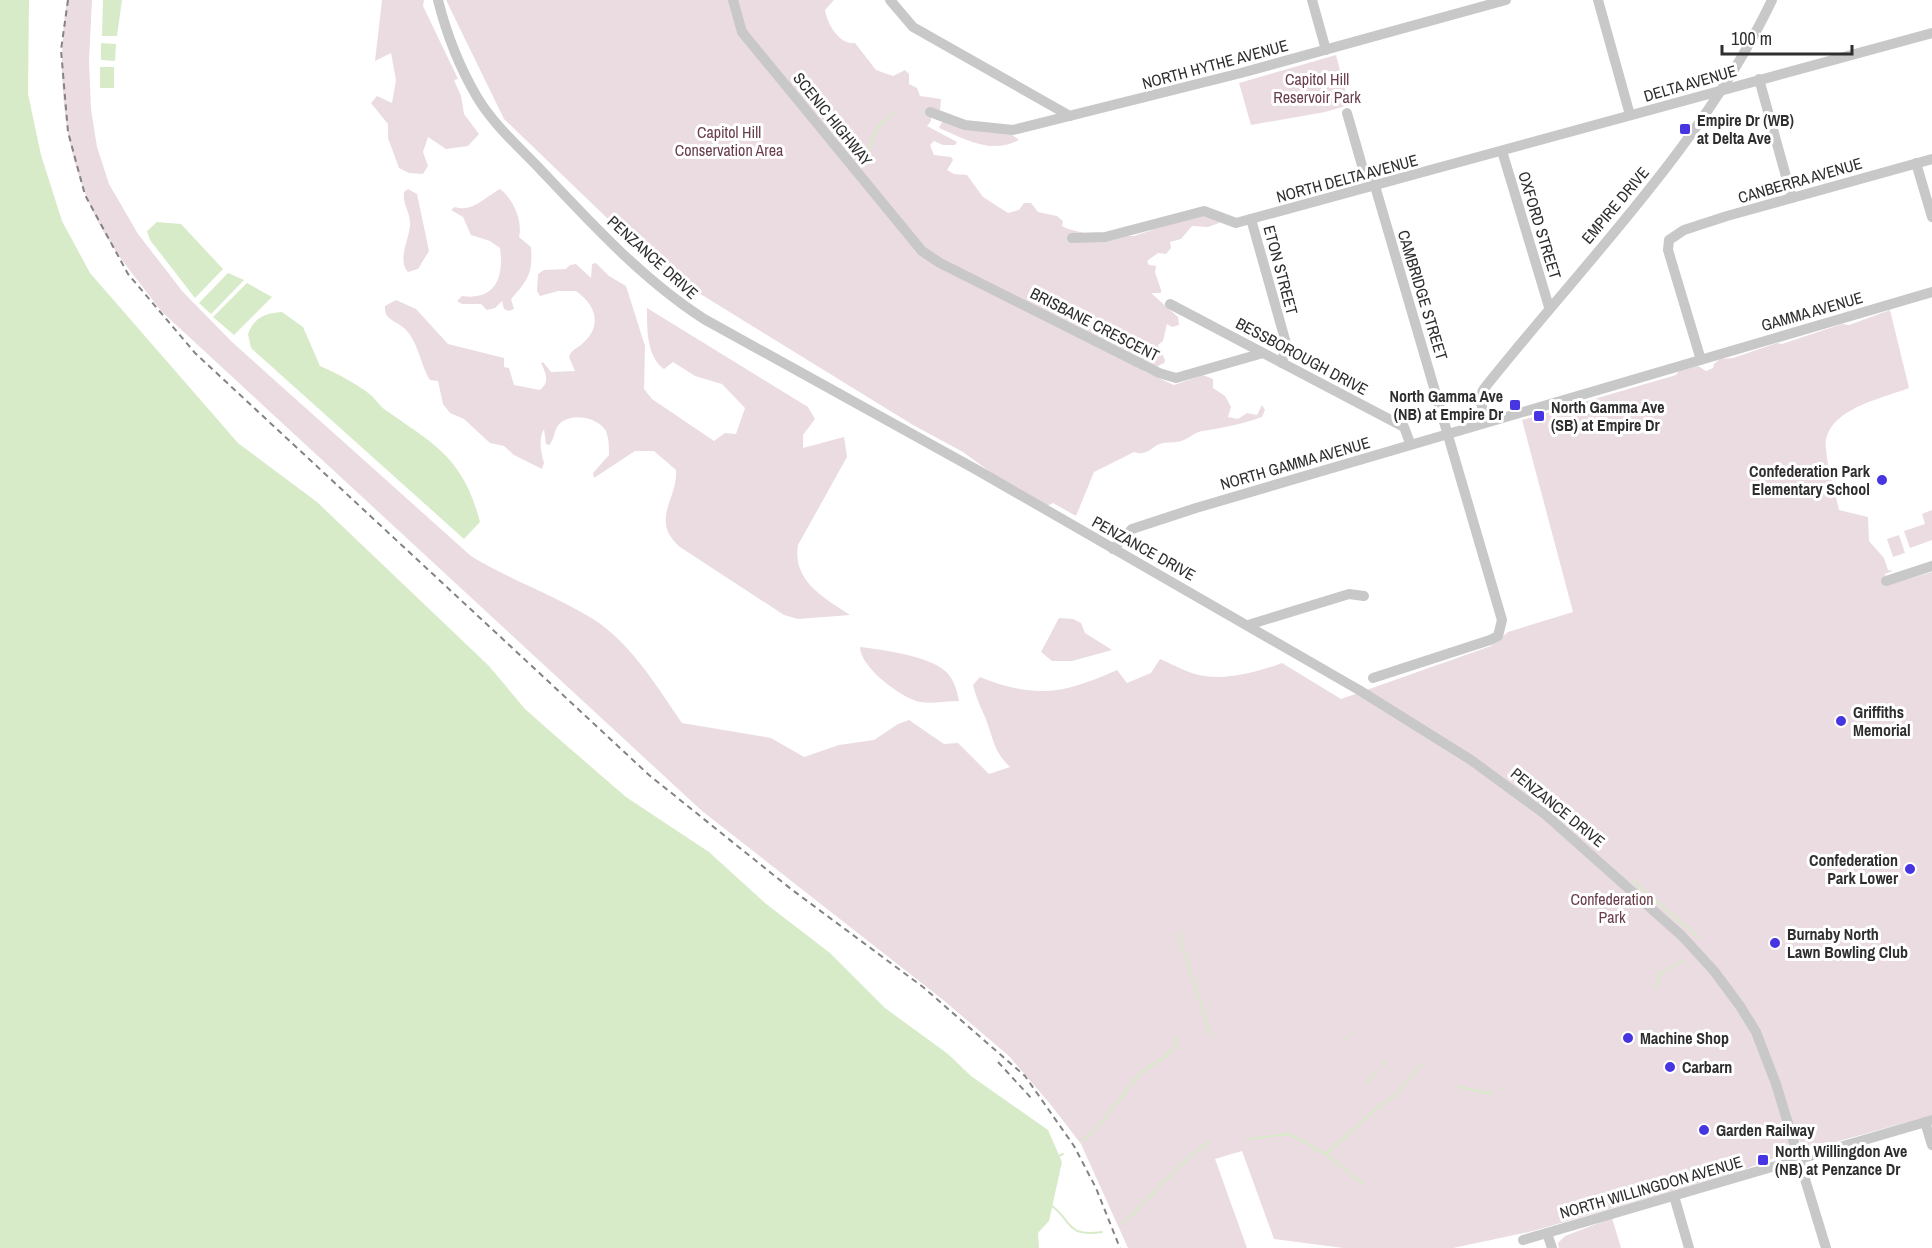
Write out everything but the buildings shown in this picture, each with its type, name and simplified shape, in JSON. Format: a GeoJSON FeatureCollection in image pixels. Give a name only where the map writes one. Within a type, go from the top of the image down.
{"type":"FeatureCollection","features":[{"type":"Feature","properties":{"kind":"street","name":"PENZANCE DRIVE"},"geometry":{"type":"LineString","coordinates":[[438,0],[443,18],[477,96],[494,120],[578,209],[674,299],[704,319],[977,470],[1367,695],[1508,785],[1583,847],[1682,936],[1714,971],[1750,1021],[1773,1074],[1800,1159]]}},
{"type":"Feature","properties":{"kind":"street","name":"SCENIC HIGHWAY"},"geometry":{"type":"LineString","coordinates":[[733,0],[742,32],[921,251]]}},
{"type":"Feature","properties":{"kind":"street"},"geometry":{"type":"LineString","coordinates":[[890,0],[913,27],[1070,116]]}},
{"type":"Feature","properties":{"kind":"street"},"geometry":{"type":"LineString","coordinates":[[1312,0],[1326,50]]}},
{"type":"Feature","properties":{"kind":"street","name":"NORTH HYTHE AVENUE"},"geometry":{"type":"LineString","coordinates":[[930,112],[965,125],[1013,130],[1326,50],[1506,0]]}},
{"type":"Feature","properties":{"kind":"street"},"geometry":{"type":"LineString","coordinates":[[1598,0],[1630,115]]}},
{"type":"Feature","properties":{"kind":"street","name":"EMPIRE DRIVE"},"geometry":{"type":"LineString","coordinates":[[1486,422],[1480,400],[1483,390],[1549,307],[1659,177],[1744,57],[1772,0]]}},
{"type":"Feature","properties":{"kind":"street","name":"DELTA AVENUE"},"geometry":{"type":"LineString","coordinates":[[1630,115],[1932,33]]}},
{"type":"Feature","properties":{"kind":"street"},"geometry":{"type":"LineString","coordinates":[[1759,79],[1792,198]]}},
{"type":"Feature","properties":{"kind":"street","name":"CAMBRIDGE STREET"},"geometry":{"type":"LineString","coordinates":[[1347,113],[1365,176],[1375,186],[1501,613],[1502,629],[1498,636],[1490,640],[1372,678]]}},
{"type":"Feature","properties":{"kind":"street","name":"NORTH DELTA AVENUE"},"geometry":{"type":"LineString","coordinates":[[1072,238],[1105,237],[1203,212],[1236,223],[1630,115]]}},
{"type":"Feature","properties":{"kind":"street","name":"OXFORD STREET"},"geometry":{"type":"LineString","coordinates":[[1502,151],[1549,307]]}},
{"type":"Feature","properties":{"kind":"street","name":"CANBERRA AVENUE"},"geometry":{"type":"LineString","coordinates":[[1701,360],[1668,250],[1669,240],[1676,234],[1792,198],[1932,159]]}},
{"type":"Feature","properties":{"kind":"street"},"geometry":{"type":"LineString","coordinates":[[1916,164],[1932,217]]}},
{"type":"Feature","properties":{"kind":"street","name":"ETON STREET"},"geometry":{"type":"LineString","coordinates":[[1251,219],[1286,343],[1282,363]]}},
{"type":"Feature","properties":{"kind":"street","name":"BRISBANE CRESCENT"},"geometry":{"type":"LineString","coordinates":[[921,251],[940,263],[1154,371],[1176,378],[1263,353]]}},
{"type":"Feature","properties":{"kind":"street","name":"GAMMA AVENUE"},"geometry":{"type":"LineString","coordinates":[[1701,360],[1932,292]]}},
{"type":"Feature","properties":{"kind":"street","name":"BESSBOROUGH DRIVE"},"geometry":{"type":"LineString","coordinates":[[1170,304],[1404,427],[1410,444]]}},
{"type":"Feature","properties":{"kind":"street","name":"NORTH GAMMA AVENUE"},"geometry":{"type":"LineString","coordinates":[[1113,549],[1132,529],[1410,444],[1701,360]]}},
{"type":"Feature","properties":{"kind":"street"},"geometry":{"type":"LineString","coordinates":[[1886,581],[1932,566]]}},
{"type":"Feature","properties":{"kind":"street"},"geometry":{"type":"LineString","coordinates":[[1248,626],[1349,594],[1364,596]]}},
{"type":"Feature","properties":{"kind":"street"},"geometry":{"type":"LineString","coordinates":[[1929,1121],[1932,1145]]}},
{"type":"Feature","properties":{"kind":"street","name":"NORTH WILLINGDON AVENUE"},"geometry":{"type":"LineString","coordinates":[[1523,1240],[1929,1121]]}},
{"type":"Feature","properties":{"kind":"street"},"geometry":{"type":"LineString","coordinates":[[1800,1159],[1826,1248]]}},
{"type":"Feature","properties":{"kind":"street"},"geometry":{"type":"LineString","coordinates":[[1674,1196],[1689,1248]]}},
{"type":"Feature","properties":{"kind":"street"},"geometry":{"type":"LineString","coordinates":[[1547,1233],[1552,1248]]}},
{"type":"Feature","properties":{"kind":"green space","name":"Confederation Park"},"geometry":{"type":"Polygon","coordinates":[[[67,0],[92,0],[89,61],[91,109],[97,147],[109,184],[138,234],[183,292],[232,342],[471,556],[578,610],[619,640],[642,666],[682,723],[771,738],[804,757],[839,745],[874,740],[898,724],[909,720],[944,744],[958,743],[989,774],[1010,767],[997,749],[975,694],[973,685],[980,677],[1017,689],[1049,691],[1065,689],[1117,670],[1127,683],[1151,673],[1160,659],[1194,674],[1209,677],[1252,672],[1282,663],[1341,699],[1491,646],[1508,632],[1573,612],[1522,420],[1676,375],[1679,371],[1698,366],[1706,371],[1713,368],[1720,359],[1733,358],[1777,343],[1782,344],[1842,324],[1849,325],[1890,310],[1909,388],[1869,402],[1843,416],[1833,425],[1827,436],[1826,450],[1839,510],[1868,517],[1869,541],[1884,558],[1888,570],[1893,571],[1885,574],[1887,585],[1932,572],[1932,1115],[1818,1147],[1808,1148],[1798,1140],[1789,1143],[1785,1154],[1738,1172],[1533,1231],[1453,1248],[1343,1248],[1274,1239],[1242,1151],[1215,1159],[1247,1248],[1128,1248],[1081,1144],[1009,1056],[942,999],[702,811],[161,311],[111,244],[95,216],[73,157],[63,95],[63,31],[67,0]]]}},
{"type":"Feature","properties":{"kind":"green space"},"geometry":{"type":"Polygon","coordinates":[[[382,0],[424,0],[423,6],[458,79],[454,80],[461,96],[464,114],[479,134],[468,146],[446,149],[428,137],[423,152],[428,166],[423,174],[409,173],[399,168],[388,138],[388,124],[371,103],[377,96],[392,103],[396,80],[391,53],[375,61],[382,0]]]}},
{"type":"Feature","properties":{"kind":"green space","name":"Capitol Hill Conservation Area"},"geometry":{"type":"Polygon","coordinates":[[[446,0],[834,0],[825,10],[831,27],[839,37],[849,43],[855,43],[876,70],[893,76],[905,70],[909,74],[909,84],[917,88],[920,96],[941,99],[940,111],[930,108],[931,121],[927,126],[957,142],[955,145],[943,145],[934,141],[930,145],[934,155],[951,157],[953,160],[947,170],[954,174],[967,175],[983,197],[1008,213],[1019,210],[1024,203],[1031,203],[1038,212],[1057,216],[1063,221],[1062,226],[1068,229],[1113,240],[1122,236],[1134,236],[1203,213],[1221,220],[1208,227],[1192,226],[1181,239],[1170,242],[1171,248],[1166,254],[1158,253],[1147,261],[1149,265],[1156,266],[1155,272],[1161,290],[1161,293],[1151,293],[1178,317],[1179,325],[1172,327],[1167,324],[1163,341],[1158,345],[1165,360],[1164,363],[1156,367],[1131,362],[1145,372],[1174,385],[1203,375],[1213,379],[1213,388],[1225,396],[1231,407],[1228,417],[1238,419],[1247,413],[1257,415],[1262,405],[1265,410],[1262,417],[1196,433],[1181,441],[1159,444],[1143,453],[1134,452],[1094,472],[1076,516],[1053,503],[1047,506],[1015,490],[963,452],[913,425],[660,269],[504,119],[446,0]]]}},
{"type":"Feature","properties":{"kind":"green space","name":"Capitol Hill Reservoir Park"},"geometry":{"type":"Polygon","coordinates":[[[1336,55],[1349,105],[1325,112],[1251,125],[1239,83],[1336,55]]]}},
{"type":"Feature","properties":{"kind":"green space"},"geometry":{"type":"Polygon","coordinates":[[[943,120],[1007,131],[1019,140],[998,146],[978,144],[939,128],[943,120]]]}},
{"type":"Feature","properties":{"kind":"green space"},"geometry":{"type":"Polygon","coordinates":[[[408,189],[417,194],[429,251],[418,269],[408,272],[404,262],[404,250],[410,225],[404,192],[408,189]]]}},
{"type":"Feature","properties":{"kind":"green space"},"geometry":{"type":"Polygon","coordinates":[[[500,189],[509,198],[516,211],[520,224],[519,237],[531,247],[528,276],[511,299],[514,309],[509,311],[504,309],[502,301],[495,308],[487,310],[481,304],[462,304],[457,301],[462,296],[474,297],[490,291],[499,277],[501,259],[500,248],[490,241],[471,235],[463,217],[451,210],[455,207],[473,206],[500,189]]]}},
{"type":"Feature","properties":{"kind":"green space"},"geometry":{"type":"Polygon","coordinates":[[[596,263],[609,276],[626,286],[645,346],[644,389],[652,399],[714,441],[725,433],[736,434],[745,408],[722,384],[695,376],[673,362],[664,369],[658,363],[649,341],[647,308],[808,407],[815,419],[803,435],[803,448],[844,437],[847,457],[798,545],[797,558],[800,569],[812,587],[850,615],[798,619],[784,615],[680,547],[671,537],[666,519],[676,470],[654,451],[635,451],[594,478],[593,473],[609,455],[609,449],[606,431],[592,420],[574,417],[563,421],[549,445],[546,444],[544,429],[541,441],[544,463],[542,469],[514,455],[504,446],[490,443],[464,419],[450,413],[443,404],[438,381],[430,380],[410,335],[386,315],[385,311],[385,306],[396,300],[416,309],[448,344],[504,358],[504,367],[509,368],[514,385],[540,390],[546,381],[546,374],[541,363],[543,362],[551,372],[575,371],[569,357],[589,337],[595,323],[592,309],[576,291],[558,291],[540,296],[537,291],[538,274],[544,270],[566,269],[576,264],[591,278],[592,264],[596,263]]]}},
{"type":"Feature","properties":{"kind":"green space"},"geometry":{"type":"Polygon","coordinates":[[[1932,510],[1932,540],[1910,548],[1904,531],[1925,524],[1922,514],[1932,510]]]}},
{"type":"Feature","properties":{"kind":"green space"},"geometry":{"type":"Polygon","coordinates":[[[1899,535],[1905,553],[1893,557],[1887,539],[1899,535]]]}},
{"type":"Feature","properties":{"kind":"green space"},"geometry":{"type":"Polygon","coordinates":[[[1059,618],[1073,619],[1081,623],[1085,633],[1112,650],[1072,661],[1052,661],[1041,652],[1059,618]]]}},
{"type":"Feature","properties":{"kind":"green space"},"geometry":{"type":"Polygon","coordinates":[[[860,647],[908,655],[942,668],[953,681],[959,701],[925,703],[903,695],[874,672],[862,655],[860,647]]]}},
{"type":"Feature","properties":{"kind":"green space"},"geometry":{"type":"Polygon","coordinates":[[[1612,1218],[1621,1248],[1559,1248],[1558,1243],[1565,1236],[1612,1218]]]}},
{"type":"Feature","properties":{"kind":"shaded area"},"geometry":{"type":"Polygon","coordinates":[[[0,0],[29,0],[28,94],[41,155],[62,221],[90,273],[238,443],[317,502],[489,666],[525,709],[626,797],[709,852],[765,903],[830,953],[885,1008],[948,1054],[971,1076],[1048,1130],[1062,1162],[1049,1221],[1038,1233],[1039,1248],[0,1248],[0,0]]]}},
{"type":"Feature","properties":{"kind":"shaded area"},"geometry":{"type":"Polygon","coordinates":[[[103,0],[122,0],[117,36],[102,36],[103,0]]]}},
{"type":"Feature","properties":{"kind":"shaded area"},"geometry":{"type":"Polygon","coordinates":[[[101,43],[116,44],[115,61],[101,60],[101,43]]]}},
{"type":"Feature","properties":{"kind":"shaded area"},"geometry":{"type":"Polygon","coordinates":[[[100,67],[114,67],[114,88],[100,88],[100,67]]]}},
{"type":"Feature","properties":{"kind":"shaded area"},"geometry":{"type":"Polygon","coordinates":[[[157,222],[181,224],[223,269],[195,298],[150,240],[147,231],[157,222]]]}},
{"type":"Feature","properties":{"kind":"shaded area"},"geometry":{"type":"Polygon","coordinates":[[[228,273],[244,280],[211,314],[199,303],[228,273]]]}},
{"type":"Feature","properties":{"kind":"shaded area"},"geometry":{"type":"Polygon","coordinates":[[[247,283],[272,297],[234,335],[213,317],[247,283]]]}},
{"type":"Feature","properties":{"kind":"shaded area"},"geometry":{"type":"Polygon","coordinates":[[[282,312],[303,327],[320,366],[366,391],[384,409],[432,443],[456,467],[473,500],[480,522],[464,539],[251,348],[248,334],[253,324],[265,315],[282,312]]]}},
{"type":"Feature","properties":{"kind":"waterway"},"geometry":{"type":"LineString","coordinates":[[866,155],[878,127],[894,112]]}},
{"type":"Feature","properties":{"kind":"waterway"},"geometry":{"type":"LineString","coordinates":[[862,166],[863,162]]}},
{"type":"Feature","properties":{"kind":"waterway"},"geometry":{"type":"LineString","coordinates":[[1635,879],[1635,883],[1698,937]]}},
{"type":"Feature","properties":{"kind":"waterway"},"geometry":{"type":"LineString","coordinates":[[1178,933],[1211,1035]]}},
{"type":"Feature","properties":{"kind":"waterway"},"geometry":{"type":"LineString","coordinates":[[1657,989],[1659,974],[1682,961]]}},
{"type":"Feature","properties":{"kind":"waterway"},"geometry":{"type":"LineString","coordinates":[[1082,1141],[1097,1127],[1140,1074],[1168,1054],[1178,1036]]}},
{"type":"Feature","properties":{"kind":"waterway"},"geometry":{"type":"LineString","coordinates":[[1382,1065],[1386,1060]]}},
{"type":"Feature","properties":{"kind":"waterway"},"geometry":{"type":"LineString","coordinates":[[1412,1075],[1422,1064]]}},
{"type":"Feature","properties":{"kind":"waterway"},"geometry":{"type":"LineString","coordinates":[[1366,1084],[1377,1072]]}},
{"type":"Feature","properties":{"kind":"waterway"},"geometry":{"type":"LineString","coordinates":[[1247,1139],[1289,1134],[1326,1154],[1382,1104],[1398,1093],[1410,1078]]}},
{"type":"Feature","properties":{"kind":"waterway"},"geometry":{"type":"LineString","coordinates":[[1459,1087],[1492,1094]]}},
{"type":"Feature","properties":{"kind":"waterway"},"geometry":{"type":"LineString","coordinates":[[1122,1224],[1186,1161],[1209,1142]]}},
{"type":"Feature","properties":{"kind":"waterway"},"geometry":{"type":"LineString","coordinates":[[1059,1156],[1063,1154]]}},
{"type":"Feature","properties":{"kind":"waterway"},"geometry":{"type":"LineString","coordinates":[[1327,1155],[1362,1183]]}},
{"type":"Feature","properties":{"kind":"waterway"},"geometry":{"type":"LineString","coordinates":[[1052,1206],[1076,1230],[1090,1233],[1102,1232]]}},
{"type":"Feature","properties":{"kind":"railway"},"geometry":{"type":"LineString","coordinates":[[68,0],[61,50],[68,132],[85,195],[128,274],[195,353],[649,775],[791,889],[923,987],[1025,1076],[1074,1146],[1096,1188],[1120,1248]]}},
{"type":"Feature","properties":{"kind":"railway"},"geometry":{"type":"LineString","coordinates":[[998,1062],[1032,1099]]}},
{"type":"Feature","properties":{"kind":"place","name":"Empire Dr (WB) at Delta Ave"},"geometry":{"type":"Point","coordinates":[1685,129]}},
{"type":"Feature","properties":{"kind":"place","name":"North Gamma Ave (NB) at Empire Dr"},"geometry":{"type":"Point","coordinates":[1515,405]}},
{"type":"Feature","properties":{"kind":"place","name":"North Gamma Ave (SB) at Empire Dr"},"geometry":{"type":"Point","coordinates":[1539,416]}},
{"type":"Feature","properties":{"kind":"place","name":"Confederation Park Elementary School"},"geometry":{"type":"Point","coordinates":[1882,480]}},
{"type":"Feature","properties":{"kind":"place","name":"Griffiths Memorial"},"geometry":{"type":"Point","coordinates":[1841,721]}},
{"type":"Feature","properties":{"kind":"place","name":"Confederation Park Lower"},"geometry":{"type":"Point","coordinates":[1910,869]}},
{"type":"Feature","properties":{"kind":"place","name":"Burnaby North Lawn Bowling Club"},"geometry":{"type":"Point","coordinates":[1775,943]}},
{"type":"Feature","properties":{"kind":"place","name":"Machine Shop"},"geometry":{"type":"Point","coordinates":[1628,1038]}},
{"type":"Feature","properties":{"kind":"place","name":"Carbarn"},"geometry":{"type":"Point","coordinates":[1670,1067]}},
{"type":"Feature","properties":{"kind":"place","name":"Garden Railway"},"geometry":{"type":"Point","coordinates":[1704,1130]}},
{"type":"Feature","properties":{"kind":"place","name":"North Willingdon Ave (NB) at Penzance Dr"},"geometry":{"type":"Point","coordinates":[1763,1160]}}]}
